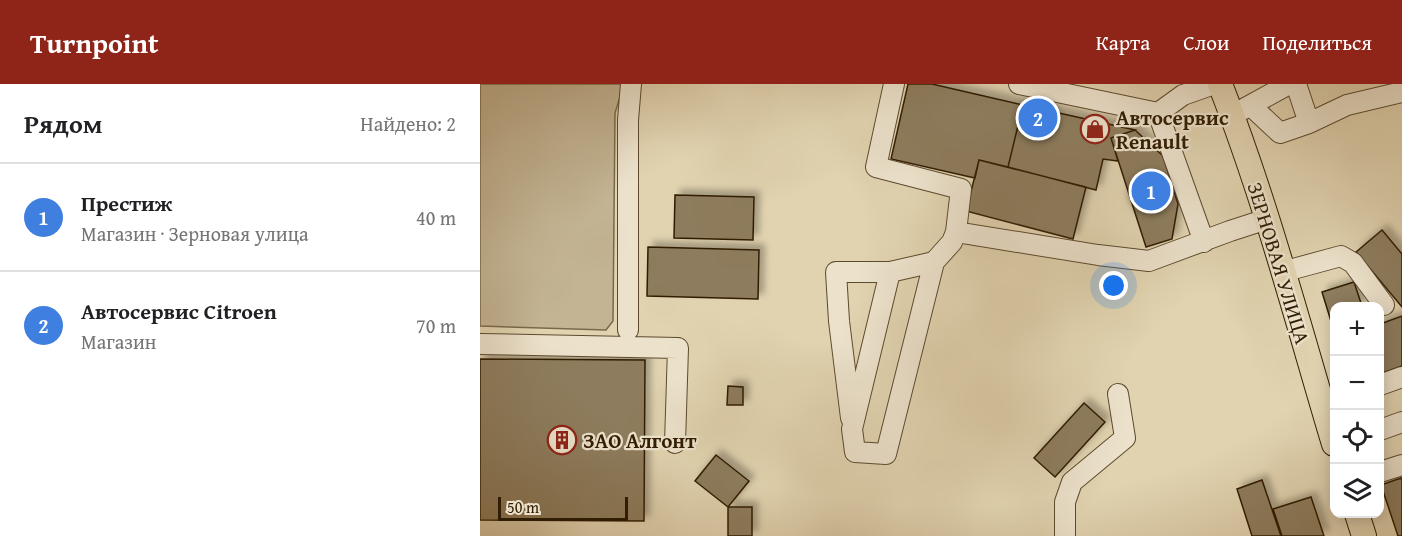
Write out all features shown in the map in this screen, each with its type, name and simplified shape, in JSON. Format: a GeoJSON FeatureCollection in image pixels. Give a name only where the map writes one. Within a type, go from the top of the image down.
{"type":"FeatureCollection","features":[{"type":"Feature","properties":{"kind":"main road","name":"ЗЕРНОВАЯ УЛИЦА"},"geometry":{"type":"LineString","coordinates":[[1220,84],[1242,110],[1267,219],[1282,272],[1329,405]]}},
{"type":"Feature","properties":{"kind":"main road"},"geometry":{"type":"LineString","coordinates":[[1359,518],[1364,536]]}},
{"type":"Feature","properties":{"kind":"lane"},"geometry":{"type":"LineString","coordinates":[[628,330],[628,120],[631,84]]}},
{"type":"Feature","properties":{"kind":"lane"},"geometry":{"type":"LineString","coordinates":[[894,84],[876,167],[961,189],[957,232],[952,242],[934,262],[886,454],[855,452],[839,321],[836,272],[890,272],[934,262]]}},
{"type":"Feature","properties":{"kind":"lane"},"geometry":{"type":"LineString","coordinates":[[1018,84],[1158,113],[1183,95],[1214,84]]}},
{"type":"Feature","properties":{"kind":"lane"},"geometry":{"type":"LineString","coordinates":[[1289,84],[1242,110],[1280,133],[1309,123],[1347,105],[1402,92]]}},
{"type":"Feature","properties":{"kind":"lane"},"geometry":{"type":"LineString","coordinates":[[1296,84],[1309,123]]}},
{"type":"Feature","properties":{"kind":"lane"},"geometry":{"type":"LineString","coordinates":[[1158,113],[1204,242]]}},
{"type":"Feature","properties":{"kind":"lane"},"geometry":{"type":"LineString","coordinates":[[957,232],[1149,261],[1267,219]]}},
{"type":"Feature","properties":{"kind":"lane"},"geometry":{"type":"LineString","coordinates":[[1282,272],[1341,256],[1353,263],[1382,302]]}},
{"type":"Feature","properties":{"kind":"lane"},"geometry":{"type":"LineString","coordinates":[[852,429],[890,272]]}},
{"type":"Feature","properties":{"kind":"lane"},"geometry":{"type":"LineString","coordinates":[[480,344],[678,348],[675,442]]}},
{"type":"Feature","properties":{"kind":"lane"},"geometry":{"type":"LineString","coordinates":[[1384,384],[1402,377]]}},
{"type":"Feature","properties":{"kind":"lane"},"geometry":{"type":"LineString","coordinates":[[1065,536],[1065,502],[1072,482],[1125,438],[1118,394]]}},
{"type":"Feature","properties":{"kind":"lane"},"geometry":{"type":"LineString","coordinates":[[1384,429],[1402,422]]}},
{"type":"Feature","properties":{"kind":"lane"},"geometry":{"type":"LineString","coordinates":[[1384,471],[1402,465]]}},
{"type":"Feature","properties":{"kind":"shaded area"},"geometry":{"type":"Polygon","coordinates":[[[480,84],[624,84],[615,113],[613,321],[606,330],[480,326],[480,84]]]}},
{"type":"Feature","properties":{"kind":"building"},"geometry":{"type":"Polygon","coordinates":[[[908,84],[932,84],[1023,105],[1008,167],[979,160],[975,178],[891,159],[908,84]]]}},
{"type":"Feature","properties":{"kind":"building"},"geometry":{"type":"Polygon","coordinates":[[[1023,105],[1135,130],[1111,138],[1118,161],[1103,159],[1096,190],[1008,167],[1023,105]]]}},
{"type":"Feature","properties":{"kind":"building"},"geometry":{"type":"Polygon","coordinates":[[[1135,130],[1163,156],[1178,204],[1172,239],[1146,247],[1111,138],[1135,130]]]}},
{"type":"Feature","properties":{"kind":"building"},"geometry":{"type":"Polygon","coordinates":[[[979,160],[1086,187],[1073,239],[966,211],[979,160]]]}},
{"type":"Feature","properties":{"kind":"building"},"geometry":{"type":"Polygon","coordinates":[[[675,195],[754,197],[753,240],[674,238],[675,195]]]}},
{"type":"Feature","properties":{"kind":"building"},"geometry":{"type":"Polygon","coordinates":[[[1382,230],[1402,254],[1402,307],[1356,252],[1382,230]]]}},
{"type":"Feature","properties":{"kind":"building"},"geometry":{"type":"Polygon","coordinates":[[[648,247],[759,250],[758,299],[647,296],[648,247]]]}},
{"type":"Feature","properties":{"kind":"building"},"geometry":{"type":"Polygon","coordinates":[[[1354,282],[1361,302],[1330,302],[1330,318],[1322,292],[1354,282]]]}},
{"type":"Feature","properties":{"kind":"building"},"geometry":{"type":"Polygon","coordinates":[[[1402,316],[1402,366],[1384,373],[1384,356],[1384,323],[1402,316]]]}},
{"type":"Feature","properties":{"kind":"building","name":"ЗАО Алгонт"},"geometry":{"type":"Polygon","coordinates":[[[480,359],[645,360],[644,521],[480,520],[480,359]]]}},
{"type":"Feature","properties":{"kind":"building"},"geometry":{"type":"Polygon","coordinates":[[[728,386],[743,387],[743,405],[727,405],[728,386]]]}},
{"type":"Feature","properties":{"kind":"building"},"geometry":{"type":"Polygon","coordinates":[[[1084,403],[1105,422],[1055,477],[1034,458],[1084,403]]]}},
{"type":"Feature","properties":{"kind":"building"},"geometry":{"type":"Polygon","coordinates":[[[716,455],[749,481],[728,507],[695,481],[716,455]]]}},
{"type":"Feature","properties":{"kind":"building"},"geometry":{"type":"Polygon","coordinates":[[[1401,478],[1402,536],[1398,536],[1384,494],[1384,484],[1401,478]]]}},
{"type":"Feature","properties":{"kind":"building"},"geometry":{"type":"Polygon","coordinates":[[[1262,480],[1281,536],[1252,536],[1237,489],[1262,480]]]}},
{"type":"Feature","properties":{"kind":"building"},"geometry":{"type":"Polygon","coordinates":[[[1311,497],[1324,536],[1282,536],[1273,509],[1311,497]]]}},
{"type":"Feature","properties":{"kind":"building"},"geometry":{"type":"Polygon","coordinates":[[[728,507],[752,507],[752,536],[728,536],[728,507]]]}},
{"type":"Feature","properties":{"kind":"place","name":"Автосервис Citroen"},"geometry":{"type":"Point","coordinates":[1038,118]}},
{"type":"Feature","properties":{"kind":"place","name":"Автосервис Renault"},"geometry":{"type":"Point","coordinates":[1095,129]}},
{"type":"Feature","properties":{"kind":"place","name":"Престиж"},"geometry":{"type":"Point","coordinates":[1151,191]}},
{"type":"Feature","properties":{"kind":"place","name":"ЗАО Алгонт"},"geometry":{"type":"Point","coordinates":[562,440]}}]}
